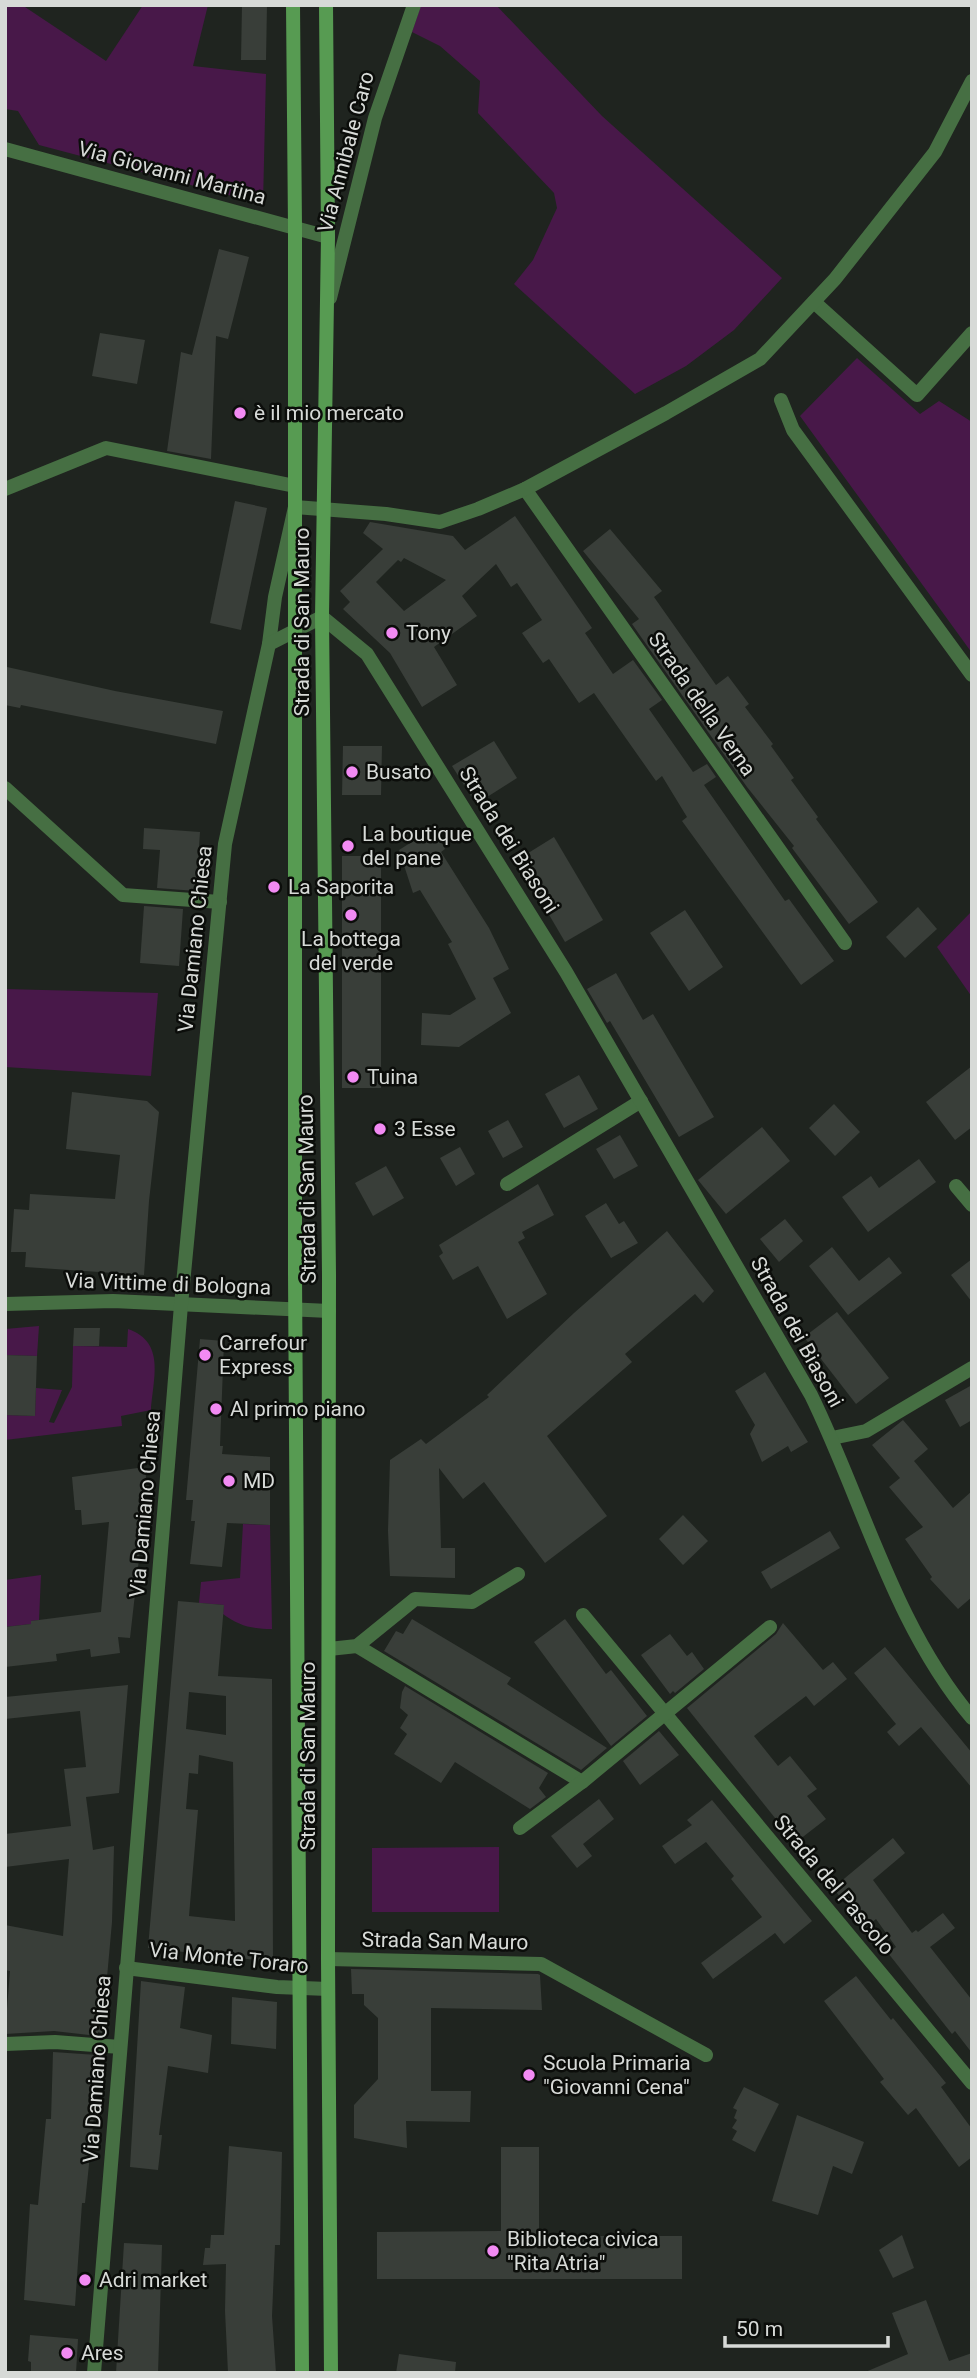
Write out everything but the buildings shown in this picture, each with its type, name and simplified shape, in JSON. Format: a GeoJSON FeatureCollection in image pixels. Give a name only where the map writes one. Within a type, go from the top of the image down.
{"type":"FeatureCollection","features":[{"type":"Feature","properties":{"kind":"main road","name":"Strada di San Mauro"},"geometry":{"type":"LineString","coordinates":[[293,5],[295,1310],[302,2373]]}},
{"type":"Feature","properties":{"kind":"main road","name":"Strada di San Mauro"},"geometry":{"type":"LineString","coordinates":[[326,5],[328,237],[322,617],[329,1311],[328,1989],[331,2373]]}},
{"type":"Feature","properties":{"kind":"street","name":"Via Annibale Caro"},"geometry":{"type":"LineString","coordinates":[[326,313],[375,118],[414,5]]}},
{"type":"Feature","properties":{"kind":"street"},"geometry":{"type":"LineString","coordinates":[[295,507],[386,514],[440,522],[524,489],[760,359],[835,279],[935,152],[972,81]]}},
{"type":"Feature","properties":{"kind":"street","name":"Via Giovanni Martina"},"geometry":{"type":"LineString","coordinates":[[5,149],[328,237]]}},
{"type":"Feature","properties":{"kind":"street"},"geometry":{"type":"LineString","coordinates":[[814,302],[917,395],[972,333]]}},
{"type":"Feature","properties":{"kind":"street"},"geometry":{"type":"LineString","coordinates":[[780,400],[793,430],[972,675]]}},
{"type":"Feature","properties":{"kind":"street"},"geometry":{"type":"LineString","coordinates":[[5,489],[106,448],[295,486]]}},
{"type":"Feature","properties":{"kind":"street","name":"Strada della Verna"},"geometry":{"type":"LineString","coordinates":[[524,489],[845,943]]}},
{"type":"Feature","properties":{"kind":"street","name":"Via Damiano Chiesa"},"geometry":{"type":"LineString","coordinates":[[94,2373],[181,1305],[225,844],[269,644],[275,597],[295,507]]}},
{"type":"Feature","properties":{"kind":"street"},"geometry":{"type":"LineString","coordinates":[[269,644],[322,617]]}},
{"type":"Feature","properties":{"kind":"street","name":"Strada dei Biasoni"},"geometry":{"type":"LineString","coordinates":[[322,617],[367,654],[566,972],[811,1395],[832,1438],[893,1591],[952,1695],[972,1718]]}},
{"type":"Feature","properties":{"kind":"street"},"geometry":{"type":"LineString","coordinates":[[5,788],[123,895],[220,902]]}},
{"type":"Feature","properties":{"kind":"street"},"geometry":{"type":"LineString","coordinates":[[507,1184],[641,1101]]}},
{"type":"Feature","properties":{"kind":"street"},"geometry":{"type":"LineString","coordinates":[[956,1186],[972,1205]]}},
{"type":"Feature","properties":{"kind":"street","name":"Via Vittime di Bologna"},"geometry":{"type":"LineString","coordinates":[[5,1304],[113,1301],[329,1311]]}},
{"type":"Feature","properties":{"kind":"street","name":"Strada dei Biasoni"},"geometry":{"type":"LineString","coordinates":[[832,1438],[866,1431],[972,1368]]}},
{"type":"Feature","properties":{"kind":"street"},"geometry":{"type":"LineString","coordinates":[[329,1649],[357,1646],[415,1599],[472,1602],[518,1574]]}},
{"type":"Feature","properties":{"kind":"street","name":"Strada del Pascolo"},"geometry":{"type":"LineString","coordinates":[[583,1615],[972,2082]]}},
{"type":"Feature","properties":{"kind":"street"},"geometry":{"type":"LineString","coordinates":[[520,1828],[582,1782],[770,1627]]}},
{"type":"Feature","properties":{"kind":"street"},"geometry":{"type":"LineString","coordinates":[[357,1646],[582,1782]]}},
{"type":"Feature","properties":{"kind":"street","name":"Strada San Mauro"},"geometry":{"type":"LineString","coordinates":[[328,1959],[541,1965],[706,2055]]}},
{"type":"Feature","properties":{"kind":"street","name":"Via Monte Toraro"},"geometry":{"type":"LineString","coordinates":[[126,1968],[300,1990],[328,1989]]}},
{"type":"Feature","properties":{"kind":"street"},"geometry":{"type":"LineString","coordinates":[[5,2044],[55,2042],[120,2047]]}},
{"type":"Feature","properties":{"kind":"shaded area"},"geometry":{"type":"Polygon","coordinates":[[[5,5],[22,5],[106,61],[143,5],[208,5],[193,66],[266,74],[263,204],[39,145],[18,111],[5,109],[5,5]]]}},
{"type":"Feature","properties":{"kind":"shaded area"},"geometry":{"type":"Polygon","coordinates":[[[421,5],[496,5],[602,116],[782,278],[734,330],[686,366],[635,394],[514,284],[533,260],[557,208],[554,193],[478,113],[480,81],[440,46],[412,32],[421,5]]]}},
{"type":"Feature","properties":{"kind":"shaded area"},"geometry":{"type":"Polygon","coordinates":[[[857,358],[920,414],[939,401],[972,422],[972,653],[800,416],[857,358]]]}},
{"type":"Feature","properties":{"kind":"shaded area"},"geometry":{"type":"Polygon","coordinates":[[[972,911],[972,997],[937,947],[972,911]]]}},
{"type":"Feature","properties":{"kind":"shaded area"},"geometry":{"type":"Polygon","coordinates":[[[5,989],[158,993],[151,1076],[5,1067],[5,989]]]}},
{"type":"Feature","properties":{"kind":"shaded area"},"geometry":{"type":"Polygon","coordinates":[[[39,1326],[37,1356],[5,1355],[5,1329],[39,1326]]]}},
{"type":"Feature","properties":{"kind":"shaded area"},"geometry":{"type":"Polygon","coordinates":[[[128,1329],[140,1335],[153,1352],[155,1374],[151,1410],[121,1416],[122,1426],[5,1440],[5,1415],[35,1416],[36,1388],[62,1390],[49,1422],[54,1423],[72,1387],[73,1346],[127,1347],[128,1329]]]}},
{"type":"Feature","properties":{"kind":"shaded area"},"geometry":{"type":"Polygon","coordinates":[[[243,1524],[270,1525],[272,1629],[240,1624],[223,1614],[224,1605],[199,1603],[201,1582],[240,1578],[243,1524]]]}},
{"type":"Feature","properties":{"kind":"shaded area"},"geometry":{"type":"Polygon","coordinates":[[[41,1575],[39,1620],[31,1621],[31,1624],[5,1627],[5,1580],[41,1575]]]}},
{"type":"Feature","properties":{"kind":"shaded area"},"geometry":{"type":"Polygon","coordinates":[[[499,1847],[499,1912],[372,1912],[372,1848],[499,1847]]]}},
{"type":"Feature","properties":{"kind":"place","name":"è il mio mercato"},"geometry":{"type":"Point","coordinates":[240,413]}},
{"type":"Feature","properties":{"kind":"place","name":"Tony"},"geometry":{"type":"Point","coordinates":[392,633]}},
{"type":"Feature","properties":{"kind":"place","name":"Busato"},"geometry":{"type":"Point","coordinates":[352,772]}},
{"type":"Feature","properties":{"kind":"place","name":"La boutique del pane"},"geometry":{"type":"Point","coordinates":[348,846]}},
{"type":"Feature","properties":{"kind":"place","name":"La Saporita"},"geometry":{"type":"Point","coordinates":[274,887]}},
{"type":"Feature","properties":{"kind":"place","name":"La bottega del verde"},"geometry":{"type":"Point","coordinates":[351,915]}},
{"type":"Feature","properties":{"kind":"place","name":"Tuina"},"geometry":{"type":"Point","coordinates":[353,1077]}},
{"type":"Feature","properties":{"kind":"place","name":"3 Esse"},"geometry":{"type":"Point","coordinates":[380,1129]}},
{"type":"Feature","properties":{"kind":"place","name":"Carrefour Express"},"geometry":{"type":"Point","coordinates":[205,1355]}},
{"type":"Feature","properties":{"kind":"place","name":"Al primo piano"},"geometry":{"type":"Point","coordinates":[216,1409]}},
{"type":"Feature","properties":{"kind":"place","name":"MD"},"geometry":{"type":"Point","coordinates":[229,1481]}},
{"type":"Feature","properties":{"kind":"place","name":"Scuola Primaria \"Giovanni Cena\""},"geometry":{"type":"Point","coordinates":[529,2075]}},
{"type":"Feature","properties":{"kind":"place","name":"Biblioteca civica \"Rita Atria\""},"geometry":{"type":"Point","coordinates":[493,2251]}},
{"type":"Feature","properties":{"kind":"place","name":"Adri market"},"geometry":{"type":"Point","coordinates":[85,2280]}},
{"type":"Feature","properties":{"kind":"place","name":"Ares"},"geometry":{"type":"Point","coordinates":[67,2353]}}]}
